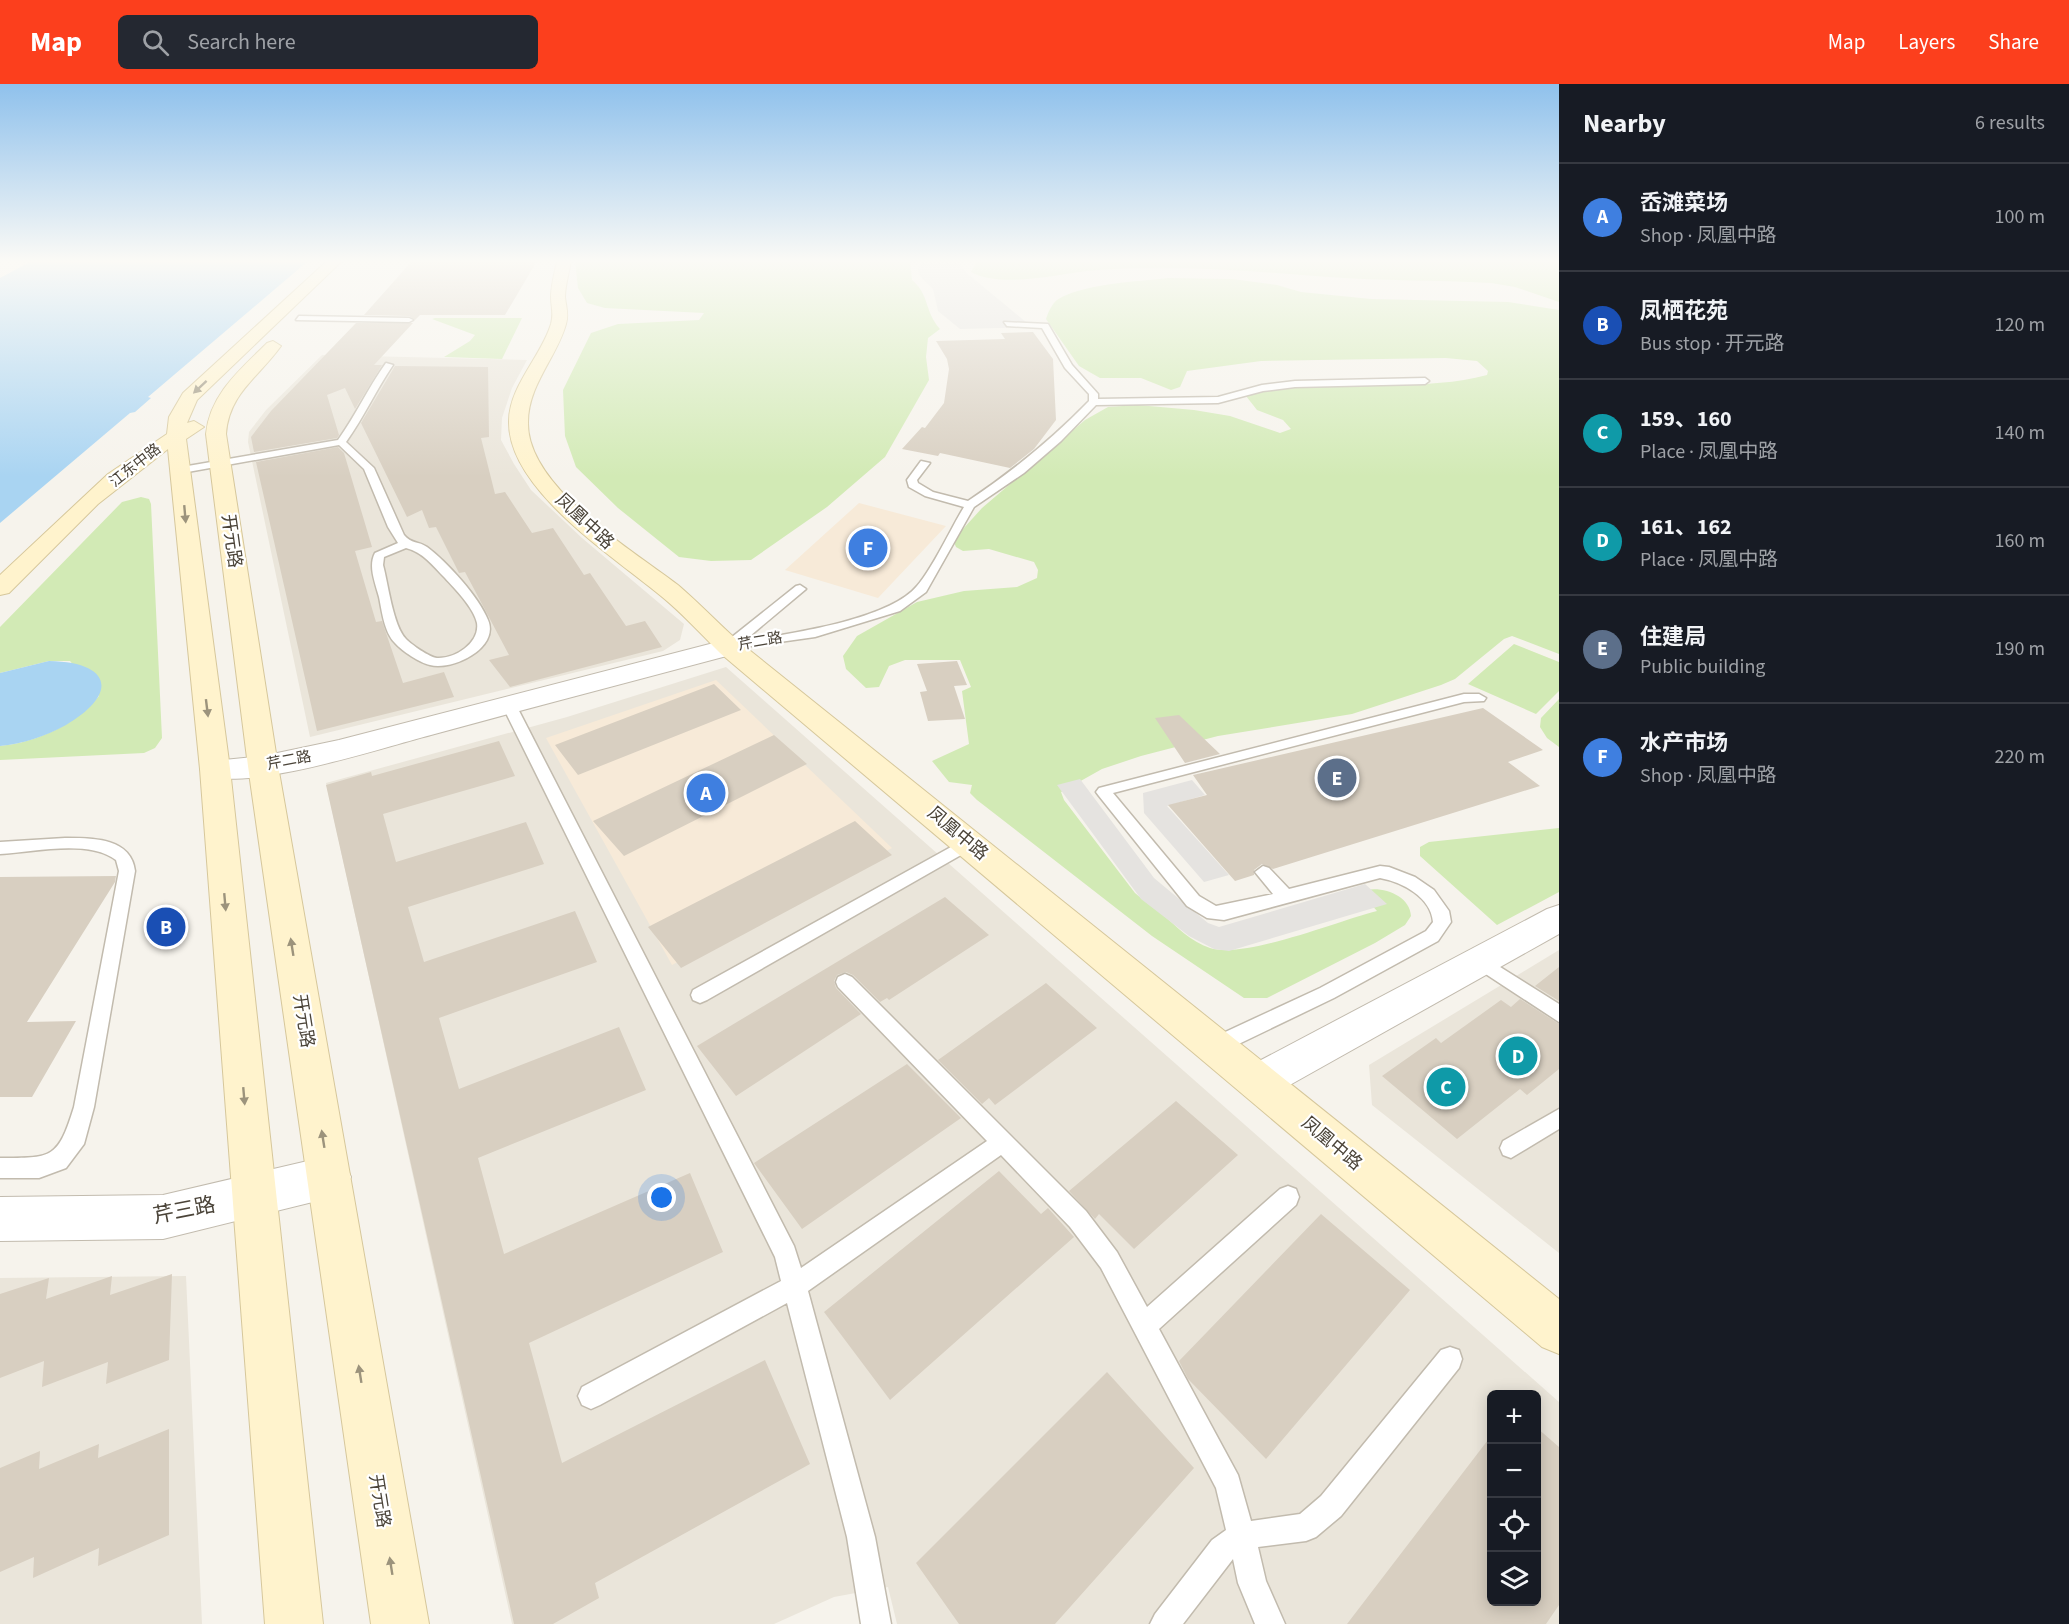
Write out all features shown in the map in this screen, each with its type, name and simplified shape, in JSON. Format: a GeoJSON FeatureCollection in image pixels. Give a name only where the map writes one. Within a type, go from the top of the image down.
{"type":"FeatureCollection","features":[{"type":"Feature","properties":{"kind":"main road","name":"江东中路"},"geometry":{"type":"LineString","coordinates":[[0,588],[87,504],[135,463],[179,452],[178,417],[189,397],[263,333]]}},
{"type":"Feature","properties":{"kind":"main road","name":"江东中路"},"geometry":{"type":"LineString","coordinates":[[216,417],[226,396],[286,333]]}},
{"type":"Feature","properties":{"kind":"main road","name":"凤凰中路"},"geometry":{"type":"LineString","coordinates":[[555,333],[531,384],[518,423],[527,458],[567,507],[634,566],[663,585],[729,647],[1559,1330]]}},
{"type":"Feature","properties":{"kind":"main road"},"geometry":{"type":"LineString","coordinates":[[216,417],[179,452],[215,769],[294,1624]]}},
{"type":"Feature","properties":{"kind":"main road","name":"开元路"},"geometry":{"type":"LineString","coordinates":[[216,417],[263,766],[400,1624]]}},
{"type":"Feature","properties":{"kind":"street","name":"芹二路"},"geometry":{"type":"LineString","coordinates":[[215,769],[263,766],[339,750],[729,647]]}},
{"type":"Feature","properties":{"kind":"street"},"geometry":{"type":"LineString","coordinates":[[1258,1082],[1559,918]]}},
{"type":"Feature","properties":{"kind":"street","name":"芹三路"},"geometry":{"type":"LineString","coordinates":[[0,1220],[163,1217],[329,1177]]}},
{"type":"Feature","properties":{"kind":"lane"},"geometry":{"type":"LineString","coordinates":[[1049,333],[1068,366],[1094,394],[1093,402],[1152,399],[1218,400],[1262,388],[1295,384],[1425,381]]}},
{"type":"Feature","properties":{"kind":"lane"},"geometry":{"type":"LineString","coordinates":[[179,452],[221,463],[341,442],[358,419],[369,396],[389,365]]}},
{"type":"Feature","properties":{"kind":"lane","name":"芹二路"},"geometry":{"type":"LineString","coordinates":[[729,647],[815,633],[896,608],[922,589],[970,505],[1020,471],[1058,439],[1093,402]]}},
{"type":"Feature","properties":{"kind":"lane"},"geometry":{"type":"LineString","coordinates":[[341,442],[368,466],[384,495],[387,516],[397,536],[406,545],[421,548],[454,581],[483,622],[482,637],[470,651],[452,660],[432,663],[400,641],[392,626],[378,565],[379,555],[406,545]]}},
{"type":"Feature","properties":{"kind":"lane"},"geometry":{"type":"LineString","coordinates":[[926,463],[912,480],[913,485],[929,494],[970,505]]}},
{"type":"Feature","properties":{"kind":"lane"},"geometry":{"type":"LineString","coordinates":[[729,647],[800,589]]}},
{"type":"Feature","properties":{"kind":"lane"},"geometry":{"type":"LineString","coordinates":[[1215,1046],[1327,993],[1432,936],[1440,927],[1442,919],[1438,909],[1419,887],[1406,877],[1394,873],[1366,874],[1224,913],[1202,908],[1182,888],[1104,792],[1108,789],[1464,698],[1479,698]]}},
{"type":"Feature","properties":{"kind":"lane"},"geometry":{"type":"LineString","coordinates":[[509,705],[786,1254],[861,1537],[876,1624]]}},
{"type":"Feature","properties":{"kind":"lane"},"geometry":{"type":"LineString","coordinates":[[700,995],[969,843]]}},
{"type":"Feature","properties":{"kind":"lane"},"geometry":{"type":"LineString","coordinates":[[0,848],[102,844],[121,855],[128,868],[84,1107],[73,1144],[57,1161],[39,1168],[0,1168]]}},
{"type":"Feature","properties":{"kind":"lane"},"geometry":{"type":"LineString","coordinates":[[1263,872],[1286,896]]}},
{"type":"Feature","properties":{"kind":"lane"},"geometry":{"type":"LineString","coordinates":[[1481,962],[1559,1014]]}},
{"type":"Feature","properties":{"kind":"lane"},"geometry":{"type":"LineString","coordinates":[[845,982],[1004,1141],[1078,1219],[1109,1260],[1229,1484],[1252,1583],[1270,1624]]}},
{"type":"Feature","properties":{"kind":"lane"},"geometry":{"type":"LineString","coordinates":[[1511,1148],[1559,1118]]}},
{"type":"Feature","properties":{"kind":"lane"},"geometry":{"type":"LineString","coordinates":[[591,1396],[795,1286],[1004,1141]]}},
{"type":"Feature","properties":{"kind":"lane"},"geometry":{"type":"LineString","coordinates":[[1144,1325],[1288,1197]]}},
{"type":"Feature","properties":{"kind":"lane"},"geometry":{"type":"LineString","coordinates":[[1165,1624],[1222,1550],[1241,1536],[1306,1527],[1331,1506],[1450,1359]]}},
{"type":"Feature","properties":{"kind":"shaded area"},"geometry":{"type":"Polygon","coordinates":[[[322,355],[527,360],[512,388],[502,418],[501,440],[514,464],[531,490],[582,538],[684,624],[680,640],[663,651],[310,737],[248,442],[249,432],[266,410],[322,355]]]}},
{"type":"Feature","properties":{"kind":"shaded area"},"geometry":{"type":"Polygon","coordinates":[[[859,503],[946,526],[878,598],[785,570],[859,503]]]}},
{"type":"Feature","properties":{"kind":"shaded area"},"geometry":{"type":"Polygon","coordinates":[[[726,667],[1559,1402],[1559,1624],[897,1624],[888,1587],[834,1597],[774,1624],[512,1624],[326,783],[567,717],[726,667]]]}},
{"type":"Feature","properties":{"kind":"shaded area"},"geometry":{"type":"Polygon","coordinates":[[[716,680],[892,848],[672,965],[546,738],[716,680]]]}},
{"type":"Feature","properties":{"kind":"shaded area"},"geometry":{"type":"Polygon","coordinates":[[[1080,779],[1154,878],[1208,923],[1219,927],[1365,884],[1387,904],[1229,951],[1214,949],[1189,936],[1141,899],[1057,785],[1080,779]]]}},
{"type":"Feature","properties":{"kind":"shaded area"},"geometry":{"type":"Polygon","coordinates":[[[1192,780],[1205,795],[1167,806],[1229,875],[1204,882],[1144,813],[1143,793],[1192,780]]]}},
{"type":"Feature","properties":{"kind":"shaded area"},"geometry":{"type":"Polygon","coordinates":[[[1559,950],[1559,1253],[1372,1105],[1369,1065],[1559,950]]]}},
{"type":"Feature","properties":{"kind":"shaded area"},"geometry":{"type":"Polygon","coordinates":[[[186,1276],[202,1624],[0,1624],[0,1278],[186,1276]]]}},
{"type":"Feature","properties":{"kind":"green space"},"geometry":{"type":"Polygon","coordinates":[[[469,333],[515,333],[502,359],[444,357],[470,341],[475,335],[469,333]]]}},
{"type":"Feature","properties":{"kind":"green space"},"geometry":{"type":"Polygon","coordinates":[[[591,333],[935,333],[928,338],[926,357],[929,380],[885,457],[827,507],[751,560],[711,561],[679,557],[618,508],[576,467],[565,436],[563,390],[591,333]]]}},
{"type":"Feature","properties":{"kind":"green space"},"geometry":{"type":"Polygon","coordinates":[[[1056,333],[1559,333],[1559,654],[1512,636],[1504,639],[1455,679],[1441,685],[1352,714],[1218,736],[1141,756],[1102,769],[1061,792],[1064,800],[1135,893],[1141,898],[1171,893],[1180,901],[1161,913],[1190,938],[1210,948],[1226,950],[1268,944],[1377,911],[1360,892],[1367,890],[1384,890],[1392,893],[1405,902],[1409,908],[1411,916],[1405,925],[1375,943],[1267,998],[1244,998],[1152,936],[977,800],[970,793],[972,785],[949,782],[932,761],[969,744],[962,691],[971,687],[960,660],[905,660],[889,666],[879,687],[866,688],[846,669],[843,656],[857,636],[917,602],[964,591],[1017,587],[1037,578],[1038,570],[1034,562],[989,549],[963,551],[956,547],[953,540],[982,508],[1085,420],[1108,407],[1138,405],[1194,410],[1230,416],[1280,433],[1291,429],[1283,420],[1257,410],[1246,396],[1276,389],[1306,386],[1397,385],[1457,381],[1487,375],[1488,371],[1477,361],[1446,358],[1261,361],[1187,371],[1180,387],[1171,390],[1141,378],[1100,378],[1079,366],[1056,333]]]}},
{"type":"Feature","properties":{"kind":"green space"},"geometry":{"type":"Polygon","coordinates":[[[141,497],[149,499],[151,504],[162,738],[155,748],[144,753],[0,760],[0,746],[28,741],[67,724],[99,696],[70,661],[49,661],[0,673],[0,627],[122,502],[141,497]]]}},
{"type":"Feature","properties":{"kind":"green space"},"geometry":{"type":"Polygon","coordinates":[[[1514,644],[1559,662],[1559,691],[1536,714],[1468,684],[1514,644]]]}},
{"type":"Feature","properties":{"kind":"green space"},"geometry":{"type":"Polygon","coordinates":[[[1559,699],[1559,747],[1547,738],[1540,727],[1541,718],[1559,699]]]}},
{"type":"Feature","properties":{"kind":"green space"},"geometry":{"type":"Polygon","coordinates":[[[1559,828],[1559,892],[1497,925],[1420,856],[1420,847],[1429,842],[1559,828]]]}},
{"type":"Feature","properties":{"kind":"water"},"geometry":{"type":"Polygon","coordinates":[[[0,333],[223,333],[148,397],[151,398],[135,412],[130,413],[0,523],[0,333]]]}},
{"type":"Feature","properties":{"kind":"water"},"geometry":{"type":"Polygon","coordinates":[[[49,661],[86,667],[96,674],[101,682],[101,691],[95,702],[83,713],[58,729],[25,741],[0,746],[0,673],[49,661]]]}},
{"type":"Feature","properties":{"kind":"building"},"geometry":{"type":"Polygon","coordinates":[[[346,333],[404,333],[374,365],[382,365],[355,409],[345,388],[327,395],[339,435],[337,438],[254,452],[251,437],[271,411],[346,333]]]}},
{"type":"Feature","properties":{"kind":"building"},"geometry":{"type":"Polygon","coordinates":[[[1001,333],[1034,333],[1053,359],[1056,420],[1034,449],[1010,468],[940,453],[938,456],[902,449],[922,427],[925,428],[944,403],[949,369],[947,359],[936,341],[1005,339],[1001,333]]]}},
{"type":"Feature","properties":{"kind":"building"},"geometry":{"type":"Polygon","coordinates":[[[395,366],[488,367],[489,437],[481,438],[495,494],[505,492],[532,533],[553,528],[584,575],[590,573],[626,626],[645,621],[662,647],[510,687],[489,660],[509,655],[465,572],[459,573],[436,527],[429,528],[422,510],[407,517],[361,423],[395,366]]]}},
{"type":"Feature","properties":{"kind":"building"},"geometry":{"type":"Polygon","coordinates":[[[338,447],[344,453],[372,547],[355,551],[376,622],[382,621],[403,683],[444,672],[454,697],[317,731],[256,462],[338,447]]]}},
{"type":"Feature","properties":{"kind":"building"},"geometry":{"type":"Polygon","coordinates":[[[957,661],[967,685],[954,686],[965,719],[928,721],[920,692],[927,691],[917,664],[957,661]]]}},
{"type":"Feature","properties":{"kind":"building"},"geometry":{"type":"Polygon","coordinates":[[[714,684],[741,710],[578,775],[555,745],[714,684]]]}},
{"type":"Feature","properties":{"kind":"building"},"geometry":{"type":"Polygon","coordinates":[[[1483,708],[1543,750],[1508,762],[1540,786],[1273,869],[1262,864],[1254,870],[1254,875],[1235,881],[1168,805],[1207,795],[1193,775],[1483,708]]]}},
{"type":"Feature","properties":{"kind":"building"},"geometry":{"type":"Polygon","coordinates":[[[1179,715],[1220,754],[1185,763],[1155,718],[1179,715]]]}},
{"type":"Feature","properties":{"kind":"building"},"geometry":{"type":"Polygon","coordinates":[[[774,735],[807,764],[624,856],[593,821],[774,735]]]}},
{"type":"Feature","properties":{"kind":"building"},"geometry":{"type":"Polygon","coordinates":[[[499,741],[515,776],[383,814],[396,862],[526,822],[544,864],[408,907],[424,962],[575,911],[597,962],[439,1018],[459,1089],[619,1027],[646,1090],[478,1158],[504,1254],[690,1173],[723,1252],[529,1343],[562,1463],[765,1360],[810,1464],[595,1583],[599,1598],[553,1624],[514,1624],[326,785],[371,772],[372,776],[499,741]]]}},
{"type":"Feature","properties":{"kind":"building"},"geometry":{"type":"Polygon","coordinates":[[[855,821],[892,855],[681,968],[648,927],[855,821]]]}},
{"type":"Feature","properties":{"kind":"building"},"geometry":{"type":"Polygon","coordinates":[[[116,876],[115,882],[27,1022],[76,1021],[32,1097],[0,1097],[0,877],[116,876]]]}},
{"type":"Feature","properties":{"kind":"building"},"geometry":{"type":"Polygon","coordinates":[[[945,897],[989,935],[889,1000],[887,998],[880,1002],[853,975],[846,972],[837,975],[834,981],[836,988],[861,1014],[736,1096],[697,1046],[945,897]]]}},
{"type":"Feature","properties":{"kind":"building"},"geometry":{"type":"Polygon","coordinates":[[[1559,967],[1559,1001],[1535,986],[1559,967]]]}},
{"type":"Feature","properties":{"kind":"building"},"geometry":{"type":"Polygon","coordinates":[[[1046,983],[1097,1028],[995,1105],[989,1098],[982,1104],[938,1060],[1046,983]]]}},
{"type":"Feature","properties":{"kind":"building"},"geometry":{"type":"Polygon","coordinates":[[[1520,999],[1559,1024],[1559,1069],[1527,1095],[1520,1089],[1457,1139],[1382,1076],[1436,1038],[1441,1043],[1501,1000],[1511,1007],[1520,999]]]}},
{"type":"Feature","properties":{"kind":"building"},"geometry":{"type":"Polygon","coordinates":[[[907,1064],[961,1118],[802,1229],[754,1163],[907,1064]]]}},
{"type":"Feature","properties":{"kind":"building"},"geometry":{"type":"Polygon","coordinates":[[[1176,1101],[1238,1155],[1134,1249],[1099,1214],[1095,1219],[1069,1191],[1176,1101]]]}},
{"type":"Feature","properties":{"kind":"building"},"geometry":{"type":"Polygon","coordinates":[[[999,1171],[1041,1214],[1048,1208],[1074,1237],[890,1400],[824,1312],[999,1171]]]}},
{"type":"Feature","properties":{"kind":"building"},"geometry":{"type":"Polygon","coordinates":[[[1321,1214],[1410,1290],[1266,1459],[1188,1379],[1179,1361],[1321,1214]]]}},
{"type":"Feature","properties":{"kind":"building"},"geometry":{"type":"Polygon","coordinates":[[[172,1274],[169,1360],[106,1384],[108,1362],[42,1387],[44,1361],[0,1378],[0,1294],[49,1278],[46,1299],[112,1276],[110,1295],[172,1274]]]}},
{"type":"Feature","properties":{"kind":"building"},"geometry":{"type":"Polygon","coordinates":[[[1107,1372],[1194,1468],[1055,1624],[959,1624],[916,1563],[1107,1372]]]}},
{"type":"Feature","properties":{"kind":"building"},"geometry":{"type":"Polygon","coordinates":[[[169,1429],[169,1535],[98,1566],[99,1548],[33,1578],[34,1557],[0,1572],[0,1468],[40,1451],[39,1469],[99,1444],[98,1458],[169,1429]]]}},
{"type":"Feature","properties":{"kind":"building"},"geometry":{"type":"Polygon","coordinates":[[[1541,1431],[1559,1447],[1559,1605],[1546,1624],[1347,1624],[1487,1441],[1487,1606],[1541,1606],[1541,1431]]]}},
{"type":"Feature","properties":{"kind":"place","name":"水产市场"},"geometry":{"type":"Point","coordinates":[868,548]}},
{"type":"Feature","properties":{"kind":"place","name":"住建局"},"geometry":{"type":"Point","coordinates":[1337,778]}},
{"type":"Feature","properties":{"kind":"place","name":"岙滩菜场"},"geometry":{"type":"Point","coordinates":[706,793]}},
{"type":"Feature","properties":{"kind":"place","name":"凤栖花苑"},"geometry":{"type":"Point","coordinates":[166,927]}},
{"type":"Feature","properties":{"kind":"place","name":"161、162"},"geometry":{"type":"Point","coordinates":[1518,1056]}},
{"type":"Feature","properties":{"kind":"place","name":"159、160"},"geometry":{"type":"Point","coordinates":[1446,1087]}}]}
